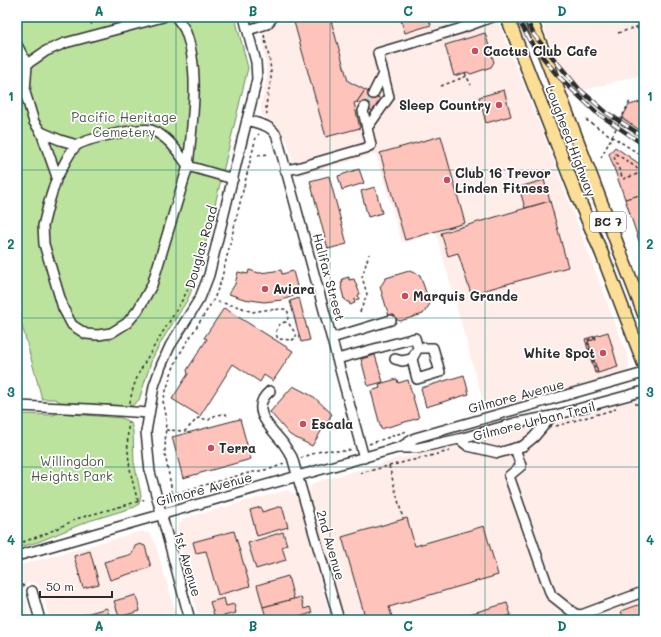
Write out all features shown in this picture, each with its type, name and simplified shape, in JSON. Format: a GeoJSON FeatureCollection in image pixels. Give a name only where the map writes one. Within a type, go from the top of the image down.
{"type":"FeatureCollection","features":[{"type":"Feature","properties":{"kind":"main road","name":"Lougheed Highway"},"geometry":{"type":"LineString","coordinates":[[508,17],[644,364]]}},
{"type":"Feature","properties":{"kind":"main road","name":"Lougheed Highway"},"geometry":{"type":"LineString","coordinates":[[530,17],[644,314]]}},
{"type":"Feature","properties":{"kind":"street"},"geometry":{"type":"LineString","coordinates":[[27,64],[46,51],[65,43],[163,17]]}},
{"type":"Feature","properties":{"kind":"street"},"geometry":{"type":"LineString","coordinates":[[77,145],[57,177],[43,226],[44,244],[63,308],[72,325],[86,334],[98,335],[110,333],[127,323],[138,310],[152,285],[188,166],[194,73],[190,46],[184,29],[176,17]]}},
{"type":"Feature","properties":{"kind":"street"},"geometry":{"type":"LineString","coordinates":[[244,17],[248,30],[267,24],[273,17]]}},
{"type":"Feature","properties":{"kind":"street"},"geometry":{"type":"LineString","coordinates":[[367,128],[389,97],[378,53],[492,17]]}},
{"type":"Feature","properties":{"kind":"street","name":"Douglas Road"},"geometry":{"type":"LineString","coordinates":[[160,515],[147,454],[146,432],[154,386],[160,366],[170,346],[200,298],[209,275],[257,79],[256,62],[248,30]]}},
{"type":"Feature","properties":{"kind":"street"},"geometry":{"type":"LineString","coordinates":[[17,45],[27,64],[25,92],[34,122],[41,132],[57,177]]}},
{"type":"Feature","properties":{"kind":"street"},"geometry":{"type":"LineString","coordinates":[[372,94],[383,74]]}},
{"type":"Feature","properties":{"kind":"street"},"geometry":{"type":"LineString","coordinates":[[285,170],[297,168],[366,148],[371,145],[363,111],[365,107]]}},
{"type":"Feature","properties":{"kind":"street","name":"Halifax Street"},"geometry":{"type":"LineString","coordinates":[[247,120],[268,126],[274,131],[277,137],[364,458]]}},
{"type":"Feature","properties":{"kind":"street"},"geometry":{"type":"LineString","coordinates":[[41,132],[77,145],[124,132],[150,130],[162,135],[174,146],[188,166],[233,179]]}},
{"type":"Feature","properties":{"kind":"street"},"geometry":{"type":"LineString","coordinates":[[332,338],[391,320]]}},
{"type":"Feature","properties":{"kind":"street"},"geometry":{"type":"LineString","coordinates":[[337,359],[415,338],[418,348],[412,359],[417,379],[440,372],[433,348],[418,348]]}},
{"type":"Feature","properties":{"kind":"street"},"geometry":{"type":"LineString","coordinates":[[396,359],[412,359]]}},
{"type":"Feature","properties":{"kind":"street","name":"Gilmore Avenue"},"geometry":{"type":"LineString","coordinates":[[17,556],[364,458],[397,448],[416,438],[644,373]]}},
{"type":"Feature","properties":{"kind":"street","name":"2nd Avenue"},"geometry":{"type":"LineString","coordinates":[[270,391],[264,397],[261,406],[262,415],[270,430],[283,444],[293,461],[339,620]]}},
{"type":"Feature","properties":{"kind":"street","name":"Gilmore Avenue"},"geometry":{"type":"LineString","coordinates":[[397,448],[418,448],[458,439],[515,423],[552,416],[644,391]]}},
{"type":"Feature","properties":{"kind":"street"},"geometry":{"type":"LineString","coordinates":[[17,406],[88,409],[149,414]]}},
{"type":"Feature","properties":{"kind":"street"},"geometry":{"type":"LineString","coordinates":[[458,439],[468,446],[498,453],[523,446],[534,437],[552,416]]}},
{"type":"Feature","properties":{"kind":"street"},"geometry":{"type":"LineString","coordinates":[[516,448],[521,466],[509,476],[552,595],[575,614],[581,615],[640,593],[644,596]]}},
{"type":"Feature","properties":{"kind":"street","name":"1st Avenue"},"geometry":{"type":"LineString","coordinates":[[160,515],[190,620]]}},
{"type":"Feature","properties":{"kind":"street"},"geometry":{"type":"LineString","coordinates":[[32,591],[40,620]]}},
{"type":"Feature","properties":{"kind":"path"},"geometry":{"type":"LineString","coordinates":[[634,17],[644,52]]}},
{"type":"Feature","properties":{"kind":"path"},"geometry":{"type":"LineString","coordinates":[[618,33],[637,27]]}},
{"type":"Feature","properties":{"kind":"path"},"geometry":{"type":"LineString","coordinates":[[264,34],[270,56],[271,77],[265,108],[267,114]]}},
{"type":"Feature","properties":{"kind":"path"},"geometry":{"type":"LineString","coordinates":[[465,72],[471,85]]}},
{"type":"Feature","properties":{"kind":"path"},"geometry":{"type":"LineString","coordinates":[[441,86],[467,76]]}},
{"type":"Feature","properties":{"kind":"path"},"geometry":{"type":"LineString","coordinates":[[601,158],[630,101]]}},
{"type":"Feature","properties":{"kind":"path"},"geometry":{"type":"LineString","coordinates":[[608,114],[644,136]]}},
{"type":"Feature","properties":{"kind":"path"},"geometry":{"type":"LineString","coordinates":[[586,120],[644,157]]}},
{"type":"Feature","properties":{"kind":"path"},"geometry":{"type":"LineString","coordinates":[[258,155],[269,154]]}},
{"type":"Feature","properties":{"kind":"path"},"geometry":{"type":"LineString","coordinates":[[616,154],[643,172],[623,179],[614,157],[616,154]]}},
{"type":"Feature","properties":{"kind":"path"},"geometry":{"type":"LineString","coordinates":[[360,312],[367,294],[362,278],[369,254]]}},
{"type":"Feature","properties":{"kind":"path"},"geometry":{"type":"LineString","coordinates":[[130,406],[131,395],[138,374],[188,292],[197,270]]}},
{"type":"Feature","properties":{"kind":"path"},"geometry":{"type":"LineString","coordinates":[[218,302],[240,307],[252,312],[264,310],[286,310],[288,312],[286,322]]}},
{"type":"Feature","properties":{"kind":"path"},"geometry":{"type":"LineString","coordinates":[[282,322],[286,322],[296,334],[296,338],[292,340],[278,339],[276,335],[279,325],[282,322]]}},
{"type":"Feature","properties":{"kind":"path"},"geometry":{"type":"LineString","coordinates":[[596,337],[587,340],[596,372]]}},
{"type":"Feature","properties":{"kind":"path"},"geometry":{"type":"LineString","coordinates":[[634,404],[644,407]]}},
{"type":"Feature","properties":{"kind":"path","name":"Gilmore Urban Trail"},"geometry":{"type":"LineString","coordinates":[[542,428],[559,426],[619,408]]}},
{"type":"Feature","properties":{"kind":"path"},"geometry":{"type":"LineString","coordinates":[[165,430],[185,431],[198,418],[210,420],[212,417],[222,414],[226,414],[228,418]]}},
{"type":"Feature","properties":{"kind":"path"},"geometry":{"type":"LineString","coordinates":[[166,415],[165,454],[172,486],[170,493],[176,493],[244,474],[274,468],[325,451],[330,450],[338,452],[341,450],[352,449]]}},
{"type":"Feature","properties":{"kind":"path"},"geometry":{"type":"LineString","coordinates":[[17,544],[45,534],[79,518],[138,501],[132,483],[128,459],[129,421]]}},
{"type":"Feature","properties":{"kind":"path","name":"Gilmore Urban Trail"},"geometry":{"type":"LineString","coordinates":[[360,473],[468,446]]}},
{"type":"Feature","properties":{"kind":"path"},"geometry":{"type":"LineString","coordinates":[[406,458],[407,462]]}},
{"type":"Feature","properties":{"kind":"path"},"geometry":{"type":"LineString","coordinates":[[388,466],[403,519]]}},
{"type":"Feature","properties":{"kind":"shaded area"},"geometry":{"type":"Polygon","coordinates":[[[280,17],[496,17],[542,131],[628,357],[630,365],[626,373],[499,411],[486,412],[436,233],[402,243],[376,154],[296,176],[287,140],[282,136],[278,126],[262,115],[260,107],[266,84],[267,73],[262,41],[264,34],[276,24],[280,17]]]}},
{"type":"Feature","properties":{"kind":"shaded area"},"geometry":{"type":"Polygon","coordinates":[[[540,17],[644,17],[644,74],[578,92],[560,70],[540,17]]]}},
{"type":"Feature","properties":{"kind":"shaded area"},"geometry":{"type":"Polygon","coordinates":[[[633,401],[644,403],[644,620],[344,620],[308,494],[313,483],[399,458],[444,449],[518,427],[561,421],[633,401]]]}},
{"type":"Feature","properties":{"kind":"shaded area"},"geometry":{"type":"Polygon","coordinates":[[[287,490],[294,494],[299,501],[331,620],[199,620],[177,533],[177,525],[185,518],[287,490]]]}},
{"type":"Feature","properties":{"kind":"shaded area"},"geometry":{"type":"Polygon","coordinates":[[[139,532],[149,533],[154,540],[178,620],[50,620],[41,589],[38,584],[32,582],[25,584],[22,592],[27,602],[26,607],[29,620],[17,620],[17,566],[139,532]]]}},
{"type":"Feature","properties":{"kind":"green space","name":"Pacific Heritage Cemetery"},"geometry":{"type":"Polygon","coordinates":[[[17,17],[235,17],[248,68],[199,271],[188,299],[152,359],[139,400],[133,405],[126,406],[60,402],[55,399],[42,399],[17,307],[17,17]]]}},
{"type":"Feature","properties":{"kind":"green space","name":"Willingdon Heights Park"},"geometry":{"type":"Polygon","coordinates":[[[59,413],[122,418],[131,423],[133,431],[134,462],[141,495],[139,504],[135,507],[89,521],[38,542],[17,548],[17,414],[53,415],[59,413]]]}},
{"type":"Feature","properties":{"kind":"building"},"geometry":{"type":"Polygon","coordinates":[[[302,17],[330,17],[348,81],[365,90],[357,102],[354,103],[360,128],[326,137],[294,22],[303,20],[302,17]]]}},
{"type":"Feature","properties":{"kind":"building"},"geometry":{"type":"Polygon","coordinates":[[[400,17],[428,17],[431,25],[405,33],[400,17]]]}},
{"type":"Feature","properties":{"kind":"building"},"geometry":{"type":"Polygon","coordinates":[[[485,33],[494,62],[491,67],[471,74],[467,72],[454,76],[445,45],[485,33]]]}},
{"type":"Feature","properties":{"kind":"building"},"geometry":{"type":"Polygon","coordinates":[[[365,90],[381,99],[374,112],[357,102],[365,90]]]}},
{"type":"Feature","properties":{"kind":"building"},"geometry":{"type":"Polygon","coordinates":[[[504,90],[511,116],[486,123],[479,97],[504,90]]]}},
{"type":"Feature","properties":{"kind":"building"},"geometry":{"type":"Polygon","coordinates":[[[644,101],[644,133],[622,118],[629,105],[644,101]]]}},
{"type":"Feature","properties":{"kind":"building"},"geometry":{"type":"Polygon","coordinates":[[[441,136],[465,223],[405,240],[380,153],[441,136]]]}},
{"type":"Feature","properties":{"kind":"building"},"geometry":{"type":"Polygon","coordinates":[[[615,147],[644,167],[644,194],[625,199],[609,154],[615,147]]]}},
{"type":"Feature","properties":{"kind":"building"},"geometry":{"type":"Polygon","coordinates":[[[359,169],[364,183],[342,190],[338,176],[359,169]]]}},
{"type":"Feature","properties":{"kind":"building"},"geometry":{"type":"Polygon","coordinates":[[[329,176],[347,244],[328,249],[310,181],[329,176]]]}},
{"type":"Feature","properties":{"kind":"building"},"geometry":{"type":"Polygon","coordinates":[[[544,180],[550,201],[525,208],[519,187],[544,180]]]}},
{"type":"Feature","properties":{"kind":"building"},"geometry":{"type":"Polygon","coordinates":[[[375,187],[382,213],[368,217],[361,191],[375,187]]]}},
{"type":"Feature","properties":{"kind":"building"},"geometry":{"type":"Polygon","coordinates":[[[644,194],[644,249],[642,250],[625,199],[644,194]]]}},
{"type":"Feature","properties":{"kind":"building"},"geometry":{"type":"Polygon","coordinates":[[[550,201],[568,267],[471,294],[458,253],[448,256],[441,233],[550,201]]]}},
{"type":"Feature","properties":{"kind":"building","name":"Aviara"},"geometry":{"type":"Polygon","coordinates":[[[249,270],[259,273],[281,270],[282,274],[293,271],[299,294],[282,300],[264,302],[244,299],[229,294],[235,284],[238,272],[248,274],[249,270]]]}},
{"type":"Feature","properties":{"kind":"building","name":"Marquis Grande"},"geometry":{"type":"Polygon","coordinates":[[[409,271],[420,275],[430,304],[423,314],[400,321],[389,316],[380,287],[386,278],[409,271]]]}},
{"type":"Feature","properties":{"kind":"building"},"geometry":{"type":"Polygon","coordinates":[[[349,277],[349,280],[354,279],[360,294],[358,295],[359,299],[354,300],[355,303],[350,305],[349,302],[344,299],[341,287],[341,283],[343,282],[342,279],[349,277]]]}},
{"type":"Feature","properties":{"kind":"building"},"geometry":{"type":"Polygon","coordinates":[[[299,298],[310,340],[301,342],[290,301],[299,298]]]}},
{"type":"Feature","properties":{"kind":"building"},"geometry":{"type":"Polygon","coordinates":[[[224,308],[293,351],[273,381],[264,375],[260,382],[233,364],[200,416],[172,399],[188,374],[187,370],[207,339],[204,338],[224,308]]]}},
{"type":"Feature","properties":{"kind":"building","name":"White Spot"},"geometry":{"type":"Polygon","coordinates":[[[608,332],[618,367],[598,373],[588,341],[596,339],[595,336],[608,332]]]}},
{"type":"Feature","properties":{"kind":"building"},"geometry":{"type":"Polygon","coordinates":[[[595,336],[596,339],[588,341],[598,373],[595,373],[585,339],[595,336]]]}},
{"type":"Feature","properties":{"kind":"building"},"geometry":{"type":"Polygon","coordinates":[[[375,355],[383,382],[368,386],[361,359],[375,355]]]}},
{"type":"Feature","properties":{"kind":"building"},"geometry":{"type":"Polygon","coordinates":[[[464,375],[469,394],[426,407],[421,388],[464,375]]]}},
{"type":"Feature","properties":{"kind":"building"},"geometry":{"type":"Polygon","coordinates":[[[397,379],[398,383],[408,380],[419,418],[381,429],[371,391],[380,388],[379,384],[397,379]]]}},
{"type":"Feature","properties":{"kind":"building","name":"Escala"},"geometry":{"type":"Polygon","coordinates":[[[293,386],[314,397],[332,414],[312,446],[290,435],[270,412],[293,386]]]}},
{"type":"Feature","properties":{"kind":"building","name":"Terra"},"geometry":{"type":"Polygon","coordinates":[[[240,419],[251,459],[183,478],[172,437],[240,419]]]}},
{"type":"Feature","properties":{"kind":"building"},"geometry":{"type":"Polygon","coordinates":[[[282,506],[288,527],[257,536],[250,510],[261,507],[262,512],[282,506]]]}},
{"type":"Feature","properties":{"kind":"building"},"geometry":{"type":"Polygon","coordinates":[[[407,518],[415,546],[484,526],[498,575],[389,607],[393,620],[366,620],[342,537],[407,518]]]}},
{"type":"Feature","properties":{"kind":"building"},"geometry":{"type":"Polygon","coordinates":[[[234,531],[250,586],[218,595],[206,551],[196,553],[193,542],[234,531]]]}},
{"type":"Feature","properties":{"kind":"building"},"geometry":{"type":"Polygon","coordinates":[[[283,532],[287,545],[282,547],[286,560],[256,569],[248,543],[283,532]]]}},
{"type":"Feature","properties":{"kind":"building"},"geometry":{"type":"Polygon","coordinates":[[[140,544],[145,546],[151,567],[110,580],[104,562],[132,554],[135,546],[140,544]]]}},
{"type":"Feature","properties":{"kind":"building"},"geometry":{"type":"Polygon","coordinates":[[[90,551],[99,584],[83,588],[74,556],[90,551]]]}},
{"type":"Feature","properties":{"kind":"building"},"geometry":{"type":"Polygon","coordinates":[[[288,576],[294,599],[263,607],[257,585],[288,576]]]}},
{"type":"Feature","properties":{"kind":"building"},"geometry":{"type":"Polygon","coordinates":[[[136,595],[140,611],[119,617],[114,601],[136,595]]]}},
{"type":"Feature","properties":{"kind":"building"},"geometry":{"type":"Polygon","coordinates":[[[301,597],[304,609],[310,607],[312,613],[289,620],[267,620],[263,607],[301,597]]]}},
{"type":"Feature","properties":{"kind":"building"},"geometry":{"type":"Polygon","coordinates":[[[224,598],[226,606],[234,604],[236,613],[215,618],[210,602],[224,598]]]}},
{"type":"Feature","properties":{"kind":"building"},"geometry":{"type":"Polygon","coordinates":[[[507,603],[511,615],[492,620],[460,620],[459,617],[507,603]]]}},
{"type":"Feature","properties":{"kind":"building"},"geometry":{"type":"Polygon","coordinates":[[[644,603],[644,620],[624,620],[621,611],[644,603]]]}},
{"type":"Feature","properties":{"kind":"building"},"geometry":{"type":"Polygon","coordinates":[[[107,608],[110,620],[65,620],[107,608]]]}},
{"type":"Feature","properties":{"kind":"tunnel"},"geometry":{"type":"LineString","coordinates":[[365,107],[373,94]]}},
{"type":"Feature","properties":{"kind":"railway"},"geometry":{"type":"LineString","coordinates":[[517,17],[530,41],[557,75],[596,112],[644,145]]}},
{"type":"Feature","properties":{"kind":"railway"},"geometry":{"type":"LineString","coordinates":[[525,17],[534,35],[579,89],[607,113],[644,137]]}},
{"type":"Feature","properties":{"kind":"place","name":"Cactus Club Cafe"},"geometry":{"type":"Point","coordinates":[475,51]}},
{"type":"Feature","properties":{"kind":"place","name":"Sleep Country"},"geometry":{"type":"Point","coordinates":[499,105]}},
{"type":"Feature","properties":{"kind":"place","name":"Club 16 Trevor Linden Fitness"},"geometry":{"type":"Point","coordinates":[447,180]}},
{"type":"Feature","properties":{"kind":"place","name":"Aviara"},"geometry":{"type":"Point","coordinates":[265,289]}},
{"type":"Feature","properties":{"kind":"place","name":"Marquis Grande"},"geometry":{"type":"Point","coordinates":[405,296]}},
{"type":"Feature","properties":{"kind":"place","name":"White Spot"},"geometry":{"type":"Point","coordinates":[603,353]}},
{"type":"Feature","properties":{"kind":"place","name":"Escala"},"geometry":{"type":"Point","coordinates":[303,424]}},
{"type":"Feature","properties":{"kind":"place","name":"Terra"},"geometry":{"type":"Point","coordinates":[211,448]}}]}
